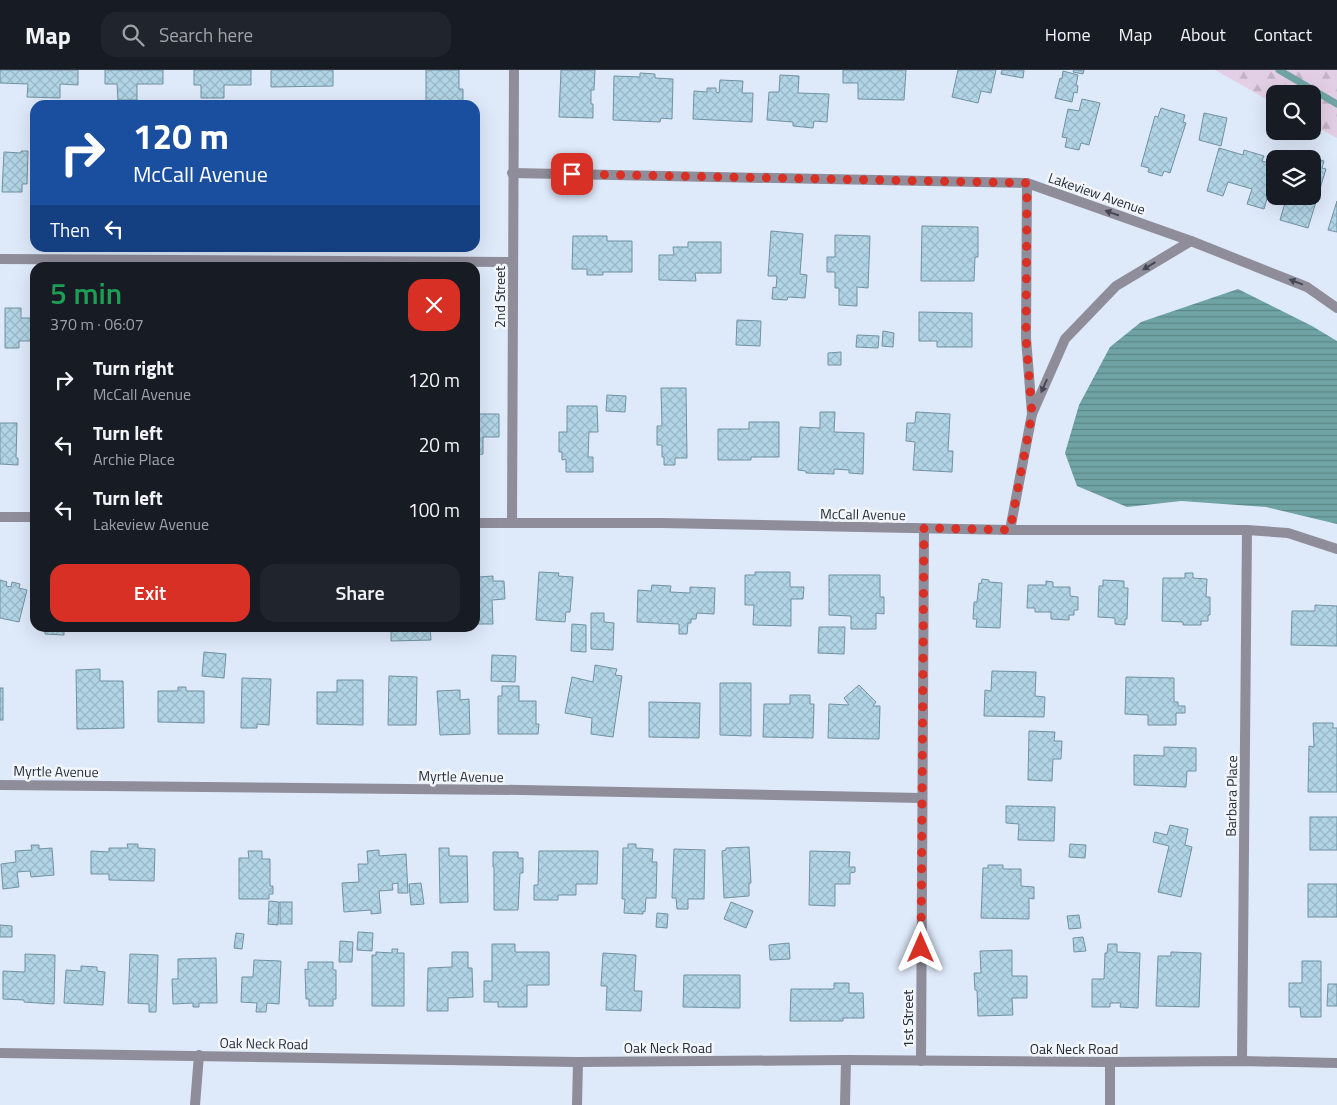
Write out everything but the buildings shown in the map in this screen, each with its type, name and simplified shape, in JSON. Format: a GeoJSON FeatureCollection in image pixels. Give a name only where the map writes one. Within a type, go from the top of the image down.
{"type":"FeatureCollection","features":[{"type":"Feature","properties":{"kind":"street","name":"2nd Street"},"geometry":{"type":"LineString","coordinates":[[512,524],[512,173],[514,70]]}},
{"type":"Feature","properties":{"kind":"street","name":"Lakeview Avenue"},"geometry":{"type":"LineString","coordinates":[[512,173],[1027,183],[1191,241],[1307,287],[1337,308]]}},
{"type":"Feature","properties":{"kind":"street"},"geometry":{"type":"LineString","coordinates":[[1027,183],[1026,338],[1032,414]]}},
{"type":"Feature","properties":{"kind":"street"},"geometry":{"type":"LineString","coordinates":[[1010,530],[1032,414],[1065,339],[1116,286],[1191,241]]}},
{"type":"Feature","properties":{"kind":"street"},"geometry":{"type":"LineString","coordinates":[[0,259],[513,262]]}},
{"type":"Feature","properties":{"kind":"street"},"geometry":{"type":"LineString","coordinates":[[0,517],[30,517]]}},
{"type":"Feature","properties":{"kind":"street","name":"McCall Avenue"},"geometry":{"type":"LineString","coordinates":[[480,523],[662,523],[1010,530],[1247,530],[1288,533],[1337,549]]}},
{"type":"Feature","properties":{"kind":"street","name":"1st Street"},"geometry":{"type":"LineString","coordinates":[[921,1060],[924,528]]}},
{"type":"Feature","properties":{"kind":"street","name":"Barbara Place"},"geometry":{"type":"LineString","coordinates":[[1242,1061],[1247,530]]}},
{"type":"Feature","properties":{"kind":"street","name":"Myrtle Avenue"},"geometry":{"type":"LineString","coordinates":[[0,784],[522,790],[921,798]]}},
{"type":"Feature","properties":{"kind":"street","name":"Oak Neck Road"},"geometry":{"type":"LineString","coordinates":[[0,1052],[578,1062],[921,1060],[1337,1063]]}},
{"type":"Feature","properties":{"kind":"street"},"geometry":{"type":"LineString","coordinates":[[194,1105],[199,1055]]}},
{"type":"Feature","properties":{"kind":"street"},"geometry":{"type":"LineString","coordinates":[[845,1105],[846,1060]]}},
{"type":"Feature","properties":{"kind":"street"},"geometry":{"type":"LineString","coordinates":[[577,1105],[578,1062]]}},
{"type":"Feature","properties":{"kind":"street"},"geometry":{"type":"LineString","coordinates":[[1110,1062],[1110,1105]]}},
{"type":"Feature","properties":{"kind":"green space"},"geometry":{"type":"Polygon","coordinates":[[[1215,70],[1337,70],[1337,138],[1321,129],[1321,85],[1266,85],[1266,99],[1215,70]]]}},
{"type":"Feature","properties":{"kind":"shaded area"},"geometry":{"type":"Polygon","coordinates":[[[1238,289],[1312,326],[1337,341],[1337,524],[1266,507],[1181,501],[1127,507],[1077,486],[1065,453],[1079,405],[1110,347],[1141,322],[1238,289]]]}},
{"type":"Feature","properties":{"kind":"waterway"},"geometry":{"type":"LineString","coordinates":[[1279,70],[1337,104]]}},
{"type":"Feature","properties":{"kind":"route"},"geometry":{"type":"LineString","coordinates":[[572,174],[1027,183],[1026,338],[1032,414],[1010,530],[924,528],[921,948]]}}]}
